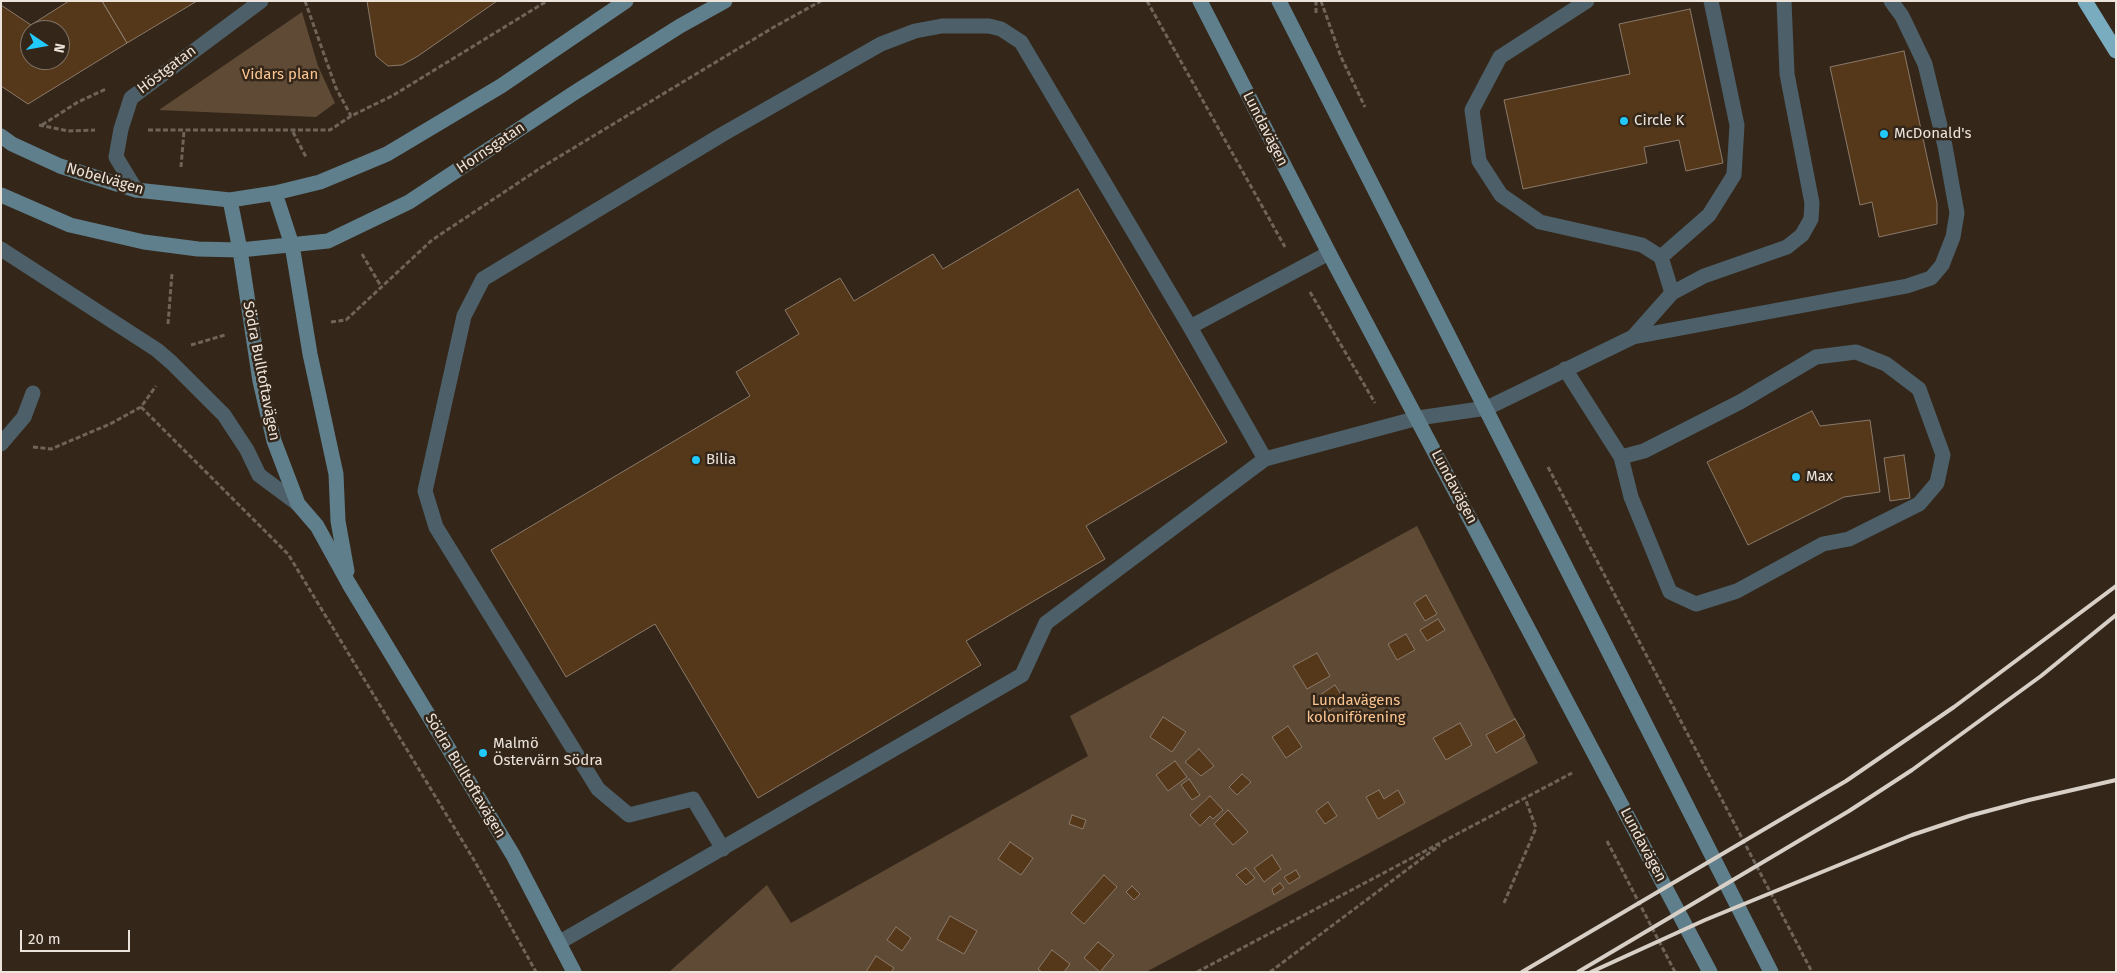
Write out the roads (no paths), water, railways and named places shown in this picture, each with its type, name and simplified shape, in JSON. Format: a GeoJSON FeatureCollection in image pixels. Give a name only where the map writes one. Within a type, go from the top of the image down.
{"type":"FeatureCollection","features":[{"type":"Feature","properties":{"kind":"highway"},"geometry":{"type":"LineString","coordinates":[[2085,1],[2116,51]]}},
{"type":"Feature","properties":{"kind":"main road"},"geometry":{"type":"LineString","coordinates":[[275,193],[320,182],[387,154],[501,86],[626,1]]}},
{"type":"Feature","properties":{"kind":"main road","name":"Hornsgatan"},"geometry":{"type":"LineString","coordinates":[[240,250],[328,241],[409,202],[574,93],[680,26],[725,1]]}},
{"type":"Feature","properties":{"kind":"main road","name":"Lundavägen"},"geometry":{"type":"LineString","coordinates":[[1200,1],[1329,253],[1710,972]]}},
{"type":"Feature","properties":{"kind":"main road"},"geometry":{"type":"LineString","coordinates":[[1279,1],[1487,408],[1771,972]]}},
{"type":"Feature","properties":{"kind":"main road","name":"Nobelvägen"},"geometry":{"type":"LineString","coordinates":[[1,136],[60,166],[136,190],[230,200],[275,193]]}},
{"type":"Feature","properties":{"kind":"main road","name":"Södra Bulltoftavägen"},"geometry":{"type":"LineString","coordinates":[[275,193],[292,245],[310,354],[336,474],[338,521],[349,584]]}},
{"type":"Feature","properties":{"kind":"main road"},"geometry":{"type":"LineString","coordinates":[[1,195],[70,225],[144,242],[198,249],[240,250]]}},
{"type":"Feature","properties":{"kind":"main road","name":"Södra Bulltoftavägen"},"geometry":{"type":"LineString","coordinates":[[230,200],[240,250],[262,390],[274,441],[298,504],[317,526],[349,584],[513,855],[574,972]]}},
{"type":"Feature","properties":{"kind":"street","name":"Höstgatan"},"geometry":{"type":"LineString","coordinates":[[136,190],[116,157],[120,129],[131,98],[164,71],[261,1]]}},
{"type":"Feature","properties":{"kind":"street"},"geometry":{"type":"LineString","coordinates":[[1587,1],[1500,57],[1472,110],[1479,161],[1501,195],[1540,222],[1606,239],[1642,245],[1661,257],[1672,293]]}},
{"type":"Feature","properties":{"kind":"street"},"geometry":{"type":"LineString","coordinates":[[1661,257],[1709,215],[1734,175],[1737,126],[1711,1]]}},
{"type":"Feature","properties":{"kind":"street"},"geometry":{"type":"LineString","coordinates":[[1634,337],[1672,293],[1704,276],[1787,247],[1802,235],[1810,220],[1812,203],[1787,74],[1784,1]]}},
{"type":"Feature","properties":{"kind":"street"},"geometry":{"type":"LineString","coordinates":[[560,942],[1022,675],[1046,623],[1265,459],[1418,418],[1487,408],[1634,337],[1907,286],[1931,278],[1942,265],[1953,237],[1957,213],[1945,146],[1925,64],[1902,16],[1891,1]]}},
{"type":"Feature","properties":{"kind":"street"},"geometry":{"type":"LineString","coordinates":[[723,849],[693,799],[630,815],[598,788],[436,527],[425,490],[464,316],[483,279],[723,134],[880,44],[915,31],[942,26],[988,26],[1001,29],[1021,42],[1190,327],[1265,459]]}},
{"type":"Feature","properties":{"kind":"street"},"geometry":{"type":"LineString","coordinates":[[1,249],[157,350],[224,415],[247,450],[260,475],[298,504]]}},
{"type":"Feature","properties":{"kind":"street"},"geometry":{"type":"LineString","coordinates":[[1190,327],[1329,253]]}},
{"type":"Feature","properties":{"kind":"street"},"geometry":{"type":"LineString","coordinates":[[1565,369],[1621,457],[1631,497],[1670,592],[1696,604],[1737,591],[1823,544],[1849,539],[1918,504],[1937,483],[1943,455],[1919,389],[1886,364],[1856,352],[1816,357],[1740,402],[1644,451],[1621,457]]}},
{"type":"Feature","properties":{"kind":"street"},"geometry":{"type":"LineString","coordinates":[[1,444],[24,417],[33,393]]}},
{"type":"Feature","properties":{"kind":"railway"},"geometry":{"type":"LineString","coordinates":[[1522,972],[1846,781],[1954,707],[2116,586]]}},
{"type":"Feature","properties":{"kind":"railway"},"geometry":{"type":"LineString","coordinates":[[1578,972],[1849,811],[1912,770],[2041,676],[2116,615]]}},
{"type":"Feature","properties":{"kind":"railway"},"geometry":{"type":"LineString","coordinates":[[1591,972],[1705,920],[1912,835],[1969,816],[2116,780]]}},
{"type":"Feature","properties":{"kind":"place","name":"Circle K"},"geometry":{"type":"Point","coordinates":[1624,121]}},
{"type":"Feature","properties":{"kind":"place","name":"McDonald's"},"geometry":{"type":"Point","coordinates":[1884,134]}},
{"type":"Feature","properties":{"kind":"place","name":"Bilia"},"geometry":{"type":"Point","coordinates":[696,460]}},
{"type":"Feature","properties":{"kind":"place","name":"Max"},"geometry":{"type":"Point","coordinates":[1796,477]}},
{"type":"Feature","properties":{"kind":"place","name":"Malmö Östervärn Södra"},"geometry":{"type":"Point","coordinates":[483,753]}},
{"type":"Feature","properties":{"kind":"park label","name":"Vidars plan"},"geometry":{"type":"Point","coordinates":[280,75]}},
{"type":"Feature","properties":{"kind":"park label","name":"Lundavägens koloniförening"},"geometry":{"type":"Point","coordinates":[1356,710]}}]}
